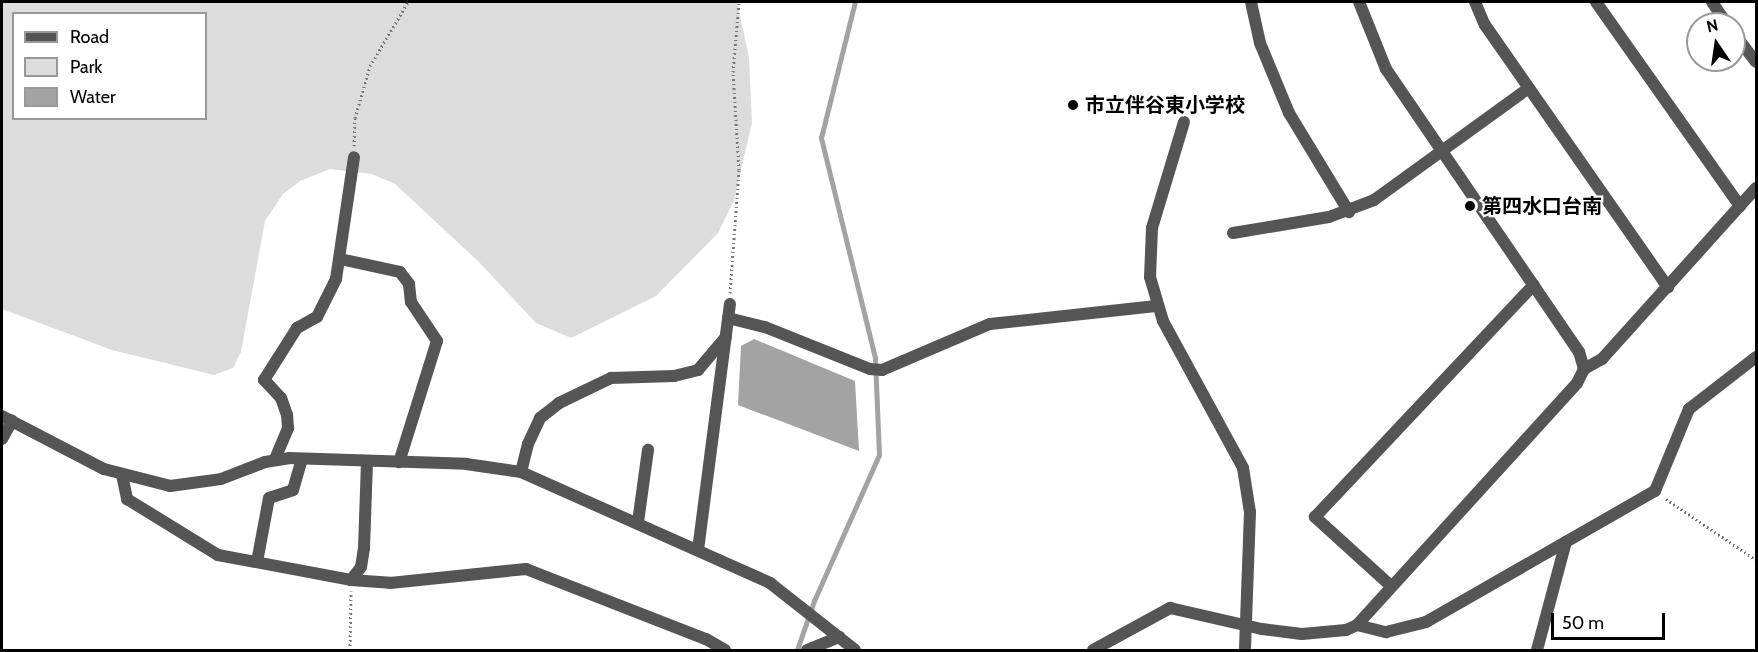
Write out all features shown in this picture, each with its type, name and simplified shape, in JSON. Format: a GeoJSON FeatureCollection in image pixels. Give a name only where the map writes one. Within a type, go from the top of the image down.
{"type":"FeatureCollection","features":[{"type":"Feature","properties":{"kind":"street"},"geometry":{"type":"LineString","coordinates":[[1251,2],[1260,43],[1289,113],[1349,212]]}},
{"type":"Feature","properties":{"kind":"street"},"geometry":{"type":"LineString","coordinates":[[1359,2],[1386,69],[1439,150],[1579,352],[1584,369]]}},
{"type":"Feature","properties":{"kind":"street"},"geometry":{"type":"LineString","coordinates":[[1474,2],[1485,25],[1668,287]]}},
{"type":"Feature","properties":{"kind":"street"},"geometry":{"type":"LineString","coordinates":[[1596,2],[1740,206]]}},
{"type":"Feature","properties":{"kind":"street"},"geometry":{"type":"LineString","coordinates":[[1746,49],[1756,62]]}},
{"type":"Feature","properties":{"kind":"street"},"geometry":{"type":"LineString","coordinates":[[1233,233],[1349,212],[1374,200],[1439,150],[1529,88]]}},
{"type":"Feature","properties":{"kind":"street"},"geometry":{"type":"LineString","coordinates":[[1184,122],[1150,239],[1150,277],[1156,306],[1243,468],[1250,512],[1248,626],[1245,651]]}},
{"type":"Feature","properties":{"kind":"street"},"geometry":{"type":"LineString","coordinates":[[275,459],[288,428],[287,416],[281,398],[264,380],[297,328],[317,317],[326,302],[340,259],[354,157]]}},
{"type":"Feature","properties":{"kind":"street"},"geometry":{"type":"LineString","coordinates":[[1093,651],[1170,608],[1248,626],[1310,634],[1346,630],[1357,625],[1577,382],[1584,369],[1602,359],[1756,188]]}},
{"type":"Feature","properties":{"kind":"street"},"geometry":{"type":"LineString","coordinates":[[340,259],[400,272],[409,284],[411,302],[437,341],[399,462]]}},
{"type":"Feature","properties":{"kind":"street"},"geometry":{"type":"LineString","coordinates":[[1391,586],[1315,517],[1534,285]]}},
{"type":"Feature","properties":{"kind":"street"},"geometry":{"type":"LineString","coordinates":[[698,550],[730,304]]}},
{"type":"Feature","properties":{"kind":"street"},"geometry":{"type":"LineString","coordinates":[[728,318],[765,327],[876,369],[990,324],[1156,306]]}},
{"type":"Feature","properties":{"kind":"street"},"geometry":{"type":"LineString","coordinates":[[520,472],[528,444],[540,418],[559,403],[610,378],[674,376],[698,370],[726,338]]}},
{"type":"Feature","properties":{"kind":"street"},"geometry":{"type":"LineString","coordinates":[[1357,625],[1386,632],[1426,622],[1443,608],[1566,542],[1654,491],[1689,409],[1756,357]]}},
{"type":"Feature","properties":{"kind":"street"},"geometry":{"type":"LineString","coordinates":[[2,440],[7,419],[122,475],[170,486],[201,484],[275,459],[466,464],[520,472],[638,522],[770,583],[802,606],[855,651]]}},
{"type":"Feature","properties":{"kind":"street"},"geometry":{"type":"LineString","coordinates":[[638,522],[648,450]]}},
{"type":"Feature","properties":{"kind":"street"},"geometry":{"type":"LineString","coordinates":[[257,562],[269,498],[293,490],[302,459]]}},
{"type":"Feature","properties":{"kind":"street"},"geometry":{"type":"LineString","coordinates":[[351,580],[361,567],[364,548],[367,462]]}},
{"type":"Feature","properties":{"kind":"street"},"geometry":{"type":"LineString","coordinates":[[122,475],[127,499],[219,555],[351,580],[390,583],[526,569],[706,639],[725,651]]}},
{"type":"Feature","properties":{"kind":"street"},"geometry":{"type":"LineString","coordinates":[[1537,651],[1566,542]]}},
{"type":"Feature","properties":{"kind":"street"},"geometry":{"type":"LineString","coordinates":[[807,651],[840,637]]}},
{"type":"Feature","properties":{"kind":"path"},"geometry":{"type":"LineString","coordinates":[[354,157],[355,118],[370,66],[408,2]]}},
{"type":"Feature","properties":{"kind":"path"},"geometry":{"type":"LineString","coordinates":[[730,304],[740,170],[733,72],[739,2]]}},
{"type":"Feature","properties":{"kind":"path"},"geometry":{"type":"LineString","coordinates":[[1654,491],[1756,560]]}},
{"type":"Feature","properties":{"kind":"path"},"geometry":{"type":"LineString","coordinates":[[350,651],[351,580]]}},
{"type":"Feature","properties":{"kind":"green space"},"geometry":{"type":"Polygon","coordinates":[[[2,2],[737,2],[749,57],[752,123],[734,200],[718,233],[656,296],[571,338],[536,323],[479,262],[395,184],[372,174],[330,169],[300,181],[283,194],[265,221],[241,352],[233,368],[214,375],[112,350],[2,309],[2,2]]]}},
{"type":"Feature","properties":{"kind":"water"},"geometry":{"type":"Polygon","coordinates":[[[754,339],[855,381],[859,451],[738,405],[741,346],[754,339]]]}},
{"type":"Feature","properties":{"kind":"waterway"},"geometry":{"type":"LineString","coordinates":[[797,650],[814,601],[879,455],[875,358],[821,138],[855,2]]}},
{"type":"Feature","properties":{"kind":"place","name":"市立伴谷東小学校"},"geometry":{"type":"Point","coordinates":[1073,105]}},
{"type":"Feature","properties":{"kind":"place","name":"第四水口台南"},"geometry":{"type":"Point","coordinates":[1470,206]}}]}
